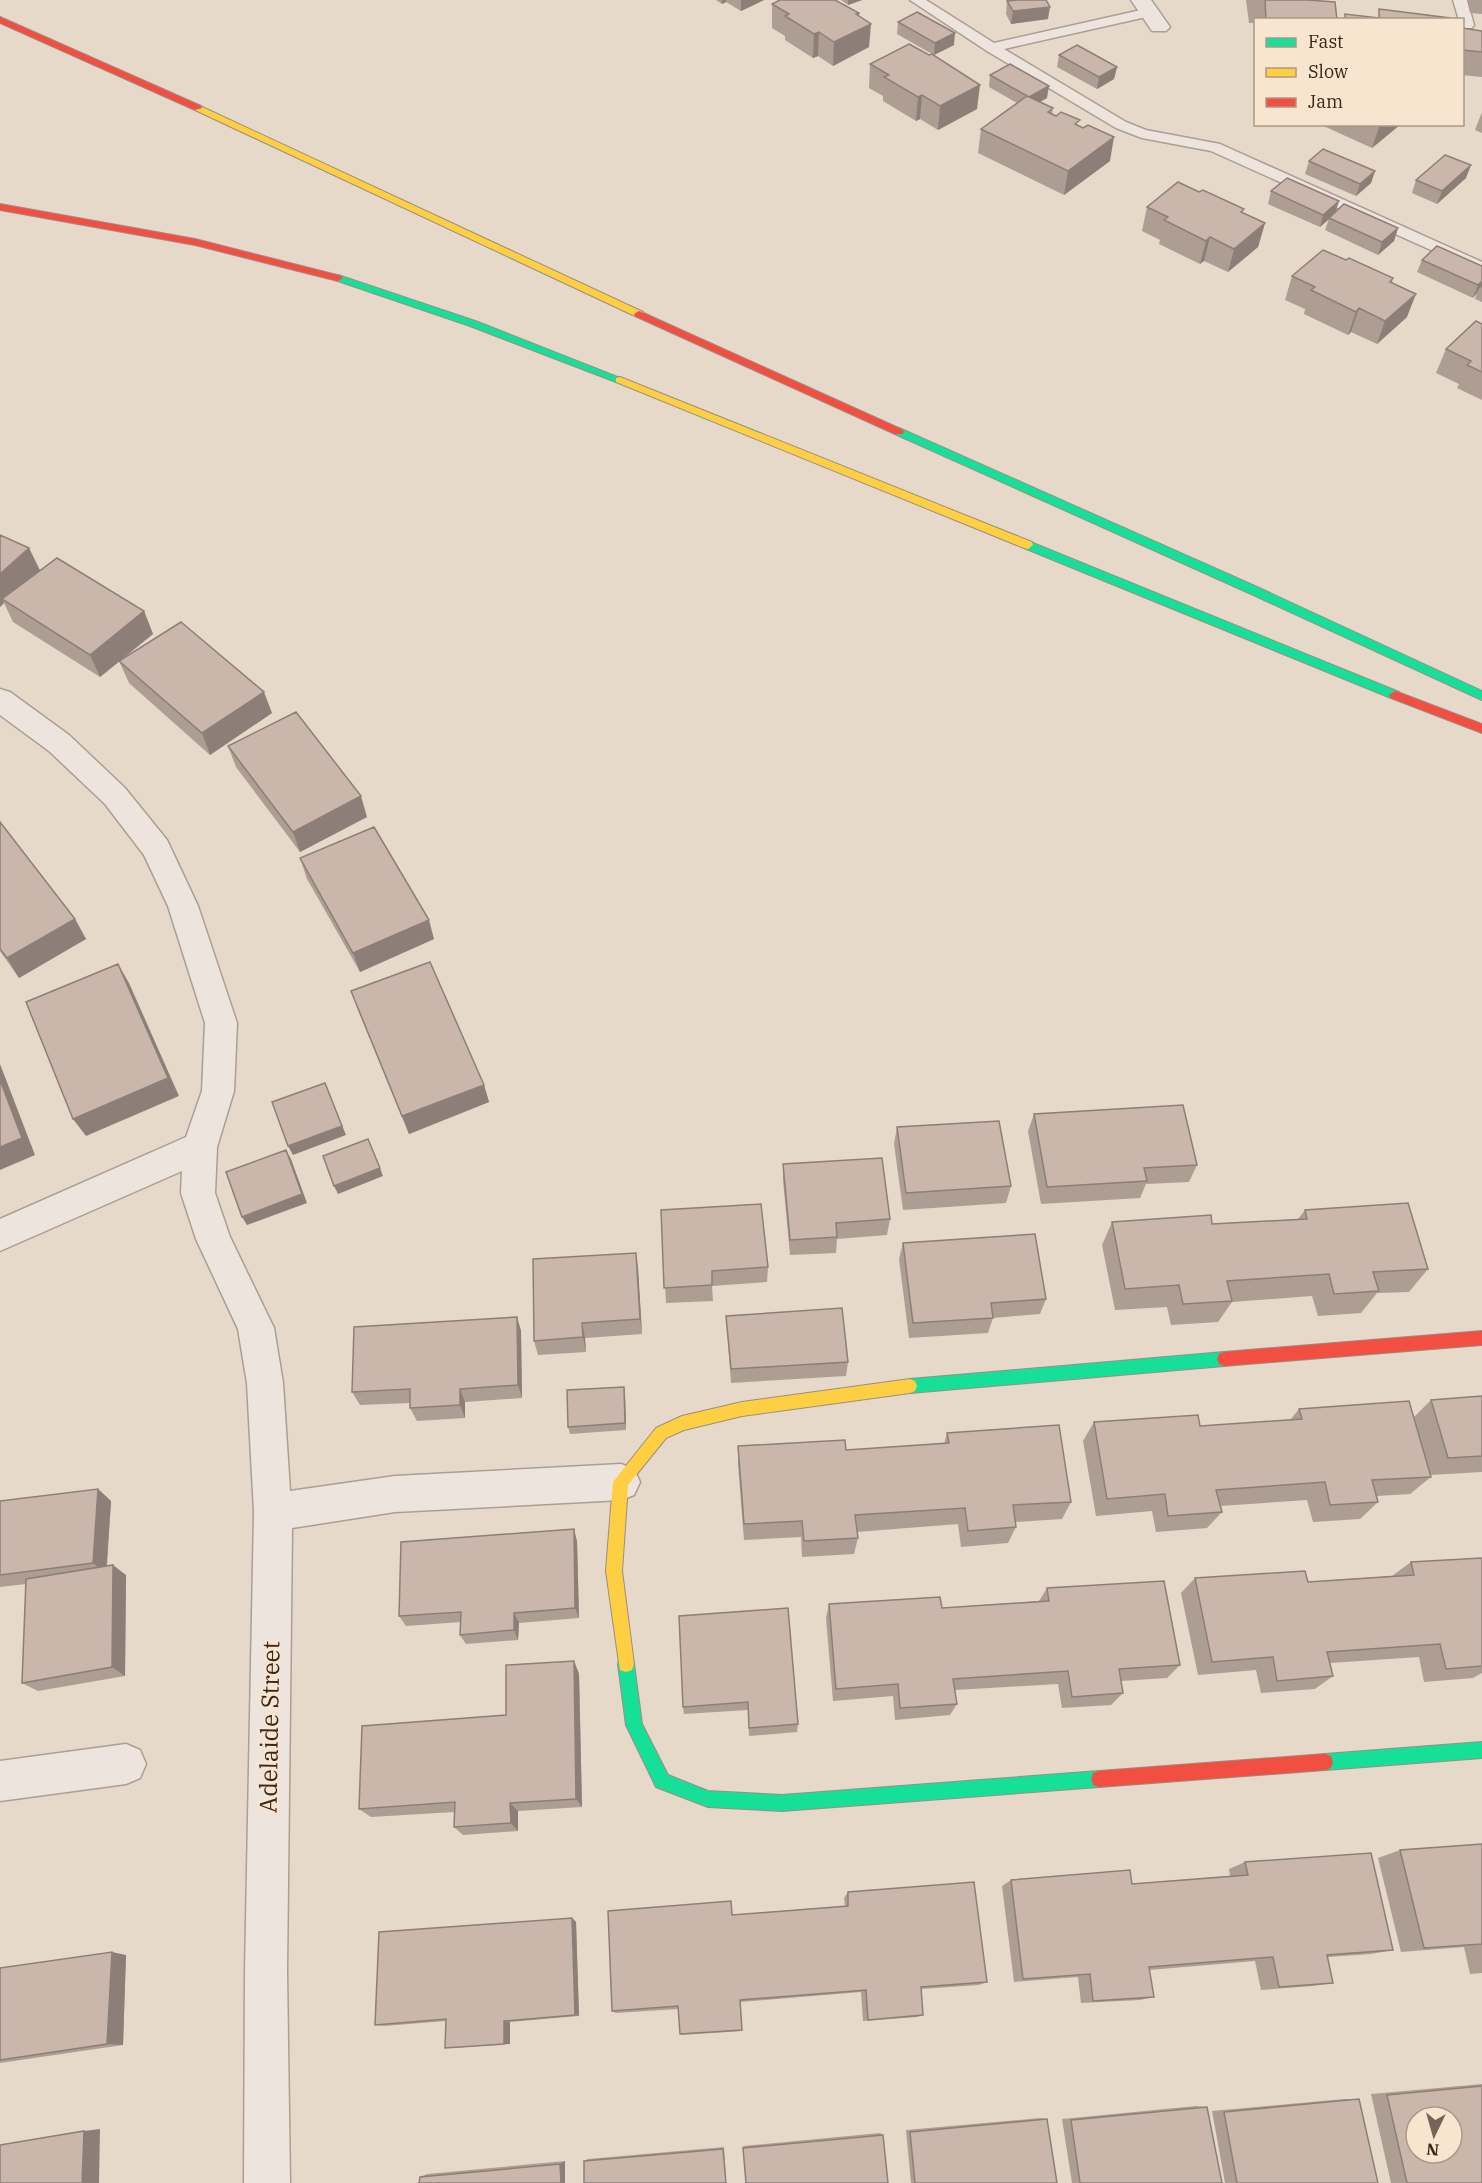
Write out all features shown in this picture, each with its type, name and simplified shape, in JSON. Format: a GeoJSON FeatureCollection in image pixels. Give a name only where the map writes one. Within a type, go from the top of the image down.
{"type":"FeatureCollection","features":[{"type":"Feature","properties":{"kind":"main road"},"geometry":{"type":"LineString","coordinates":[[0,20],[348,176],[744,363],[1253,590],[1482,696]]}},
{"type":"Feature","properties":{"kind":"main road"},"geometry":{"type":"LineString","coordinates":[[0,207],[159,234],[241,252],[314,271],[464,320],[899,491],[1325,669],[1482,729]]}},
{"type":"Feature","properties":{"kind":"main road"},"geometry":{"type":"LineString","coordinates":[[1482,1338],[922,1384],[742,1409],[682,1423],[661,1433],[621,1482],[614,1571],[634,1725],[662,1780],[708,1800],[782,1803],[1482,1750]]}},
{"type":"Feature","properties":{"kind":"street","name":"Adelaide Street"},"geometry":{"type":"LineString","coordinates":[[0,700],[59,742],[115,796],[156,848],[183,906],[221,1023],[218,1091],[200,1147],[198,1192],[213,1239],[256,1328],[264,1372],[273,1512],[266,1971],[267,2183]]}},
{"type":"Feature","properties":{"kind":"street"},"geometry":{"type":"LineString","coordinates":[[0,1235],[200,1147]]}},
{"type":"Feature","properties":{"kind":"street"},"geometry":{"type":"LineString","coordinates":[[273,1512],[395,1494],[621,1482]]}},
{"type":"Feature","properties":{"kind":"street"},"geometry":{"type":"LineString","coordinates":[[0,1781],[126,1764]]}},
{"type":"Feature","properties":{"kind":"lane"},"geometry":{"type":"LineString","coordinates":[[1460,0],[1467,25]]}},
{"type":"Feature","properties":{"kind":"lane"},"geometry":{"type":"LineString","coordinates":[[921,1],[992,48],[1142,134],[1215,147],[1482,268]]}},
{"type":"Feature","properties":{"kind":"lane"},"geometry":{"type":"LineString","coordinates":[[992,48],[1150,13]]}},
{"type":"Feature","properties":{"kind":"building"},"geometry":{"type":"Polygon","coordinates":[[[780,0],[835,0],[859,13],[856,14],[871,24],[834,42],[819,32],[814,34],[785,16],[789,14],[772,4],[780,0]]]}},
{"type":"Feature","properties":{"kind":"building"},"geometry":{"type":"Polygon","coordinates":[[[1046,0],[1050,7],[1013,11],[1007,1],[1046,0]]]}},
{"type":"Feature","properties":{"kind":"building"},"geometry":{"type":"Polygon","coordinates":[[[1265,0],[1335,2],[1337,18],[1266,18],[1265,0]]]}},
{"type":"Feature","properties":{"kind":"building"},"geometry":{"type":"Polygon","coordinates":[[[1379,9],[1450,18],[1379,18],[1379,9]]]}},
{"type":"Feature","properties":{"kind":"building"},"geometry":{"type":"Polygon","coordinates":[[[917,12],[955,33],[935,43],[898,22],[917,12]]]}},
{"type":"Feature","properties":{"kind":"building"},"geometry":{"type":"Polygon","coordinates":[[[1345,14],[1379,18],[1345,18],[1345,14]]]}},
{"type":"Feature","properties":{"kind":"building"},"geometry":{"type":"Polygon","coordinates":[[[1464,28],[1482,31],[1482,52],[1464,50],[1464,28]]]}},
{"type":"Feature","properties":{"kind":"building"},"geometry":{"type":"Polygon","coordinates":[[[909,44],[929,55],[932,54],[980,85],[940,106],[922,95],[918,97],[884,77],[889,75],[870,64],[909,44]]]}},
{"type":"Feature","properties":{"kind":"building"},"geometry":{"type":"Polygon","coordinates":[[[1077,45],[1117,67],[1099,77],[1059,55],[1077,45]]]}},
{"type":"Feature","properties":{"kind":"building"},"geometry":{"type":"Polygon","coordinates":[[[1010,64],[1049,86],[1029,97],[990,75],[1010,64]]]}},
{"type":"Feature","properties":{"kind":"building"},"geometry":{"type":"Polygon","coordinates":[[[1027,96],[1053,108],[1048,112],[1056,116],[1061,112],[1080,120],[1075,124],[1083,128],[1088,125],[1114,137],[1068,171],[981,129],[1027,96]]]}},
{"type":"Feature","properties":{"kind":"building"},"geometry":{"type":"Polygon","coordinates":[[[1323,149],[1375,171],[1360,184],[1309,161],[1323,149]]]}},
{"type":"Feature","properties":{"kind":"building"},"geometry":{"type":"Polygon","coordinates":[[[1445,155],[1471,165],[1442,191],[1416,180],[1445,155]]]}},
{"type":"Feature","properties":{"kind":"building"},"geometry":{"type":"Polygon","coordinates":[[[1287,178],[1339,201],[1323,215],[1271,191],[1287,178]]]}},
{"type":"Feature","properties":{"kind":"building"},"geometry":{"type":"Polygon","coordinates":[[[1178,182],[1199,192],[1203,190],[1244,209],[1241,212],[1265,223],[1234,249],[1210,237],[1206,241],[1164,220],[1168,217],[1147,207],[1178,182]]]}},
{"type":"Feature","properties":{"kind":"building"},"geometry":{"type":"Polygon","coordinates":[[[1344,204],[1398,228],[1382,242],[1329,218],[1344,204]]]}},
{"type":"Feature","properties":{"kind":"building"},"geometry":{"type":"Polygon","coordinates":[[[1437,246],[1482,266],[1482,281],[1478,285],[1422,260],[1437,246]]]}},
{"type":"Feature","properties":{"kind":"building"},"geometry":{"type":"Polygon","coordinates":[[[1323,250],[1346,260],[1349,258],[1393,278],[1390,282],[1416,294],[1385,321],[1359,308],[1356,312],[1311,290],[1315,287],[1292,276],[1323,250]]]}},
{"type":"Feature","properties":{"kind":"building"},"geometry":{"type":"Polygon","coordinates":[[[1476,321],[1482,324],[1482,372],[1467,365],[1471,361],[1446,349],[1476,321]]]}},
{"type":"Feature","properties":{"kind":"building"},"geometry":{"type":"Polygon","coordinates":[[[0,535],[29,548],[0,574],[0,535]]]}},
{"type":"Feature","properties":{"kind":"building"},"geometry":{"type":"Polygon","coordinates":[[[57,558],[144,611],[90,655],[2,599],[57,558]]]}},
{"type":"Feature","properties":{"kind":"building"},"geometry":{"type":"Polygon","coordinates":[[[181,622],[264,692],[202,733],[119,661],[181,622]]]}},
{"type":"Feature","properties":{"kind":"building"},"geometry":{"type":"Polygon","coordinates":[[[296,712],[361,796],[293,832],[228,746],[296,712]]]}},
{"type":"Feature","properties":{"kind":"building"},"geometry":{"type":"Polygon","coordinates":[[[0,822],[75,919],[7,958],[0,949],[0,822]]]}},
{"type":"Feature","properties":{"kind":"building"},"geometry":{"type":"Polygon","coordinates":[[[374,827],[429,920],[353,953],[300,858],[374,827]]]}},
{"type":"Feature","properties":{"kind":"building"},"geometry":{"type":"Polygon","coordinates":[[[430,962],[484,1085],[402,1116],[351,991],[430,962]]]}},
{"type":"Feature","properties":{"kind":"building"},"geometry":{"type":"Polygon","coordinates":[[[118,964],[168,1078],[73,1119],[26,1002],[118,964]]]}},
{"type":"Feature","properties":{"kind":"building"},"geometry":{"type":"Polygon","coordinates":[[[0,1080],[22,1138],[0,1147],[0,1080]]]}},
{"type":"Feature","properties":{"kind":"building"},"geometry":{"type":"Polygon","coordinates":[[[325,1083],[342,1126],[288,1146],[272,1102],[325,1083]]]}},
{"type":"Feature","properties":{"kind":"building"},"geometry":{"type":"Polygon","coordinates":[[[1183,1105],[1197,1165],[1144,1168],[1147,1181],[1047,1187],[1034,1114],[1183,1105]]]}},
{"type":"Feature","properties":{"kind":"building"},"geometry":{"type":"Polygon","coordinates":[[[999,1121],[1011,1186],[906,1193],[897,1127],[999,1121]]]}},
{"type":"Feature","properties":{"kind":"building"},"geometry":{"type":"Polygon","coordinates":[[[368,1139],[380,1168],[334,1186],[323,1156],[368,1139]]]}},
{"type":"Feature","properties":{"kind":"building"},"geometry":{"type":"Polygon","coordinates":[[[286,1150],[302,1194],[242,1217],[226,1172],[286,1150]]]}},
{"type":"Feature","properties":{"kind":"building"},"geometry":{"type":"Polygon","coordinates":[[[882,1158],[890,1219],[836,1223],[837,1237],[790,1240],[783,1164],[882,1158]]]}},
{"type":"Feature","properties":{"kind":"building"},"geometry":{"type":"Polygon","coordinates":[[[1408,1203],[1428,1269],[1373,1272],[1379,1291],[1334,1294],[1329,1274],[1227,1281],[1232,1301],[1183,1304],[1179,1285],[1125,1289],[1112,1222],[1211,1215],[1212,1224],[1307,1219],[1305,1210],[1408,1203]]]}},
{"type":"Feature","properties":{"kind":"building"},"geometry":{"type":"Polygon","coordinates":[[[761,1204],[768,1267],[712,1271],[712,1285],[664,1288],[661,1210],[761,1204]]]}},
{"type":"Feature","properties":{"kind":"building"},"geometry":{"type":"Polygon","coordinates":[[[1035,1234],[1046,1299],[991,1303],[993,1318],[913,1323],[903,1243],[1035,1234]]]}},
{"type":"Feature","properties":{"kind":"building"},"geometry":{"type":"Polygon","coordinates":[[[636,1253],[640,1319],[582,1323],[583,1337],[534,1341],[533,1259],[636,1253]]]}},
{"type":"Feature","properties":{"kind":"building"},"geometry":{"type":"Polygon","coordinates":[[[842,1308],[848,1362],[731,1369],[726,1316],[842,1308]]]}},
{"type":"Feature","properties":{"kind":"building"},"geometry":{"type":"Polygon","coordinates":[[[517,1317],[518,1385],[460,1389],[460,1405],[410,1408],[410,1389],[352,1392],[354,1327],[517,1317]]]}},
{"type":"Feature","properties":{"kind":"building"},"geometry":{"type":"Polygon","coordinates":[[[624,1387],[625,1423],[568,1427],[567,1390],[624,1387]]]}},
{"type":"Feature","properties":{"kind":"building"},"geometry":{"type":"Polygon","coordinates":[[[1482,1396],[1482,1456],[1448,1458],[1431,1400],[1482,1396]]]}},
{"type":"Feature","properties":{"kind":"building"},"geometry":{"type":"Polygon","coordinates":[[[1409,1401],[1431,1477],[1372,1480],[1378,1502],[1330,1505],[1325,1482],[1216,1490],[1222,1512],[1168,1516],[1165,1494],[1107,1499],[1094,1422],[1198,1415],[1200,1426],[1302,1419],[1299,1409],[1409,1401]]]}},
{"type":"Feature","properties":{"kind":"building"},"geometry":{"type":"Polygon","coordinates":[[[1059,1425],[1071,1502],[1013,1505],[1016,1527],[968,1531],[965,1508],[855,1515],[858,1538],[804,1541],[802,1521],[744,1524],[738,1446],[845,1440],[846,1450],[949,1443],[947,1433],[1059,1425]]]}},
{"type":"Feature","properties":{"kind":"building"},"geometry":{"type":"Polygon","coordinates":[[[98,1489],[93,1563],[0,1575],[0,1501],[98,1489]]]}},
{"type":"Feature","properties":{"kind":"building"},"geometry":{"type":"Polygon","coordinates":[[[574,1529],[575,1608],[514,1613],[514,1630],[460,1635],[461,1612],[399,1616],[401,1542],[574,1529]]]}},
{"type":"Feature","properties":{"kind":"building"},"geometry":{"type":"Polygon","coordinates":[[[1482,1558],[1482,1666],[1446,1669],[1440,1644],[1327,1652],[1333,1676],[1277,1681],[1273,1657],[1212,1662],[1195,1578],[1305,1571],[1308,1582],[1414,1575],[1411,1562],[1482,1558]]]}},
{"type":"Feature","properties":{"kind":"building"},"geometry":{"type":"Polygon","coordinates":[[[113,1565],[112,1667],[22,1683],[26,1579],[113,1565]]]}},
{"type":"Feature","properties":{"kind":"building"},"geometry":{"type":"Polygon","coordinates":[[[1164,1581],[1180,1665],[1119,1669],[1123,1693],[1072,1697],[1068,1671],[953,1679],[957,1704],[900,1708],[898,1684],[836,1689],[829,1604],[940,1597],[942,1608],[1049,1601],[1047,1588],[1164,1581]]]}},
{"type":"Feature","properties":{"kind":"building"},"geometry":{"type":"Polygon","coordinates":[[[788,1608],[798,1724],[749,1728],[748,1702],[683,1707],[679,1616],[788,1608]]]}},
{"type":"Feature","properties":{"kind":"building"},"geometry":{"type":"Polygon","coordinates":[[[574,1661],[576,1799],[510,1803],[511,1823],[454,1827],[455,1802],[359,1809],[362,1726],[506,1715],[506,1665],[574,1661]]]}},
{"type":"Feature","properties":{"kind":"building"},"geometry":{"type":"Polygon","coordinates":[[[1482,1844],[1482,1944],[1424,1948],[1400,1850],[1482,1844]]]}},
{"type":"Feature","properties":{"kind":"building"},"geometry":{"type":"Polygon","coordinates":[[[1371,1853],[1393,1950],[1327,1955],[1333,1983],[1279,1987],[1273,1957],[1149,1967],[1154,1997],[1093,2001],[1090,1974],[1023,1979],[1011,1880],[1130,1870],[1132,1884],[1248,1875],[1245,1862],[1371,1853]]]}},
{"type":"Feature","properties":{"kind":"building"},"geometry":{"type":"Polygon","coordinates":[[[974,1882],[987,1982],[921,1987],[923,2015],[868,2020],[866,1990],[740,2000],[742,2030],[680,2034],[678,2006],[612,2011],[608,1911],[731,1901],[732,1915],[848,1906],[848,1892],[974,1882]]]}},
{"type":"Feature","properties":{"kind":"building"},"geometry":{"type":"Polygon","coordinates":[[[572,1918],[575,2015],[504,2021],[504,2044],[445,2048],[446,2019],[375,2025],[379,1932],[572,1918]]]}},
{"type":"Feature","properties":{"kind":"building"},"geometry":{"type":"Polygon","coordinates":[[[112,1952],[107,2044],[0,2060],[0,1968],[112,1952]]]}},
{"type":"Feature","properties":{"kind":"building"},"geometry":{"type":"Polygon","coordinates":[[[1482,2086],[1482,2183],[1407,2183],[1387,2095],[1482,2086]]]}},
{"type":"Feature","properties":{"kind":"building"},"geometry":{"type":"Polygon","coordinates":[[[1359,2099],[1378,2183],[1237,2183],[1224,2112],[1359,2099]]]}},
{"type":"Feature","properties":{"kind":"building"},"geometry":{"type":"Polygon","coordinates":[[[1207,2107],[1222,2183],[1080,2183],[1071,2120],[1207,2107]]]}},
{"type":"Feature","properties":{"kind":"building"},"geometry":{"type":"Polygon","coordinates":[[[1047,2119],[1057,2183],[915,2183],[910,2132],[1047,2119]]]}},
{"type":"Feature","properties":{"kind":"building"},"geometry":{"type":"Polygon","coordinates":[[[84,2131],[82,2183],[0,2183],[0,2145],[84,2131]]]}},
{"type":"Feature","properties":{"kind":"building"},"geometry":{"type":"Polygon","coordinates":[[[883,2135],[888,2183],[746,2183],[743,2148],[883,2135]]]}},
{"type":"Feature","properties":{"kind":"building"},"geometry":{"type":"Polygon","coordinates":[[[723,2149],[726,2183],[584,2183],[584,2161],[723,2149]]]}},
{"type":"Feature","properties":{"kind":"building"},"geometry":{"type":"Polygon","coordinates":[[[560,2164],[561,2183],[419,2183],[420,2177],[560,2164]]]}},
{"type":"Feature","properties":{"kind":"traffic: fast"},"geometry":{"type":"LineString","coordinates":[[338,278],[474,324],[620,380]]}},
{"type":"Feature","properties":{"kind":"traffic: fast"},"geometry":{"type":"LineString","coordinates":[[899,432],[1253,590],[1482,696]]}},
{"type":"Feature","properties":{"kind":"traffic: fast"},"geometry":{"type":"LineString","coordinates":[[1028,545],[1395,695]]}},
{"type":"Feature","properties":{"kind":"traffic: fast"},"geometry":{"type":"LineString","coordinates":[[910,1386],[1224,1359]]}},
{"type":"Feature","properties":{"kind":"traffic: fast"},"geometry":{"type":"LineString","coordinates":[[626,1664],[634,1725],[662,1781],[708,1799],[782,1803],[1099,1779]]}},
{"type":"Feature","properties":{"kind":"traffic: fast"},"geometry":{"type":"LineString","coordinates":[[1325,1762],[1482,1750]]}},
{"type":"Feature","properties":{"kind":"traffic: slow"},"geometry":{"type":"LineString","coordinates":[[198,108],[639,314]]}},
{"type":"Feature","properties":{"kind":"traffic: slow"},"geometry":{"type":"LineString","coordinates":[[620,380],[1028,545]]}},
{"type":"Feature","properties":{"kind":"traffic: slow"},"geometry":{"type":"LineString","coordinates":[[626,1664],[614,1571],[621,1482],[661,1433],[682,1423],[742,1409],[910,1386]]}},
{"type":"Feature","properties":{"kind":"traffic: jam"},"geometry":{"type":"LineString","coordinates":[[0,20],[198,108]]}},
{"type":"Feature","properties":{"kind":"traffic: jam"},"geometry":{"type":"LineString","coordinates":[[0,207],[195,242],[338,278]]}},
{"type":"Feature","properties":{"kind":"traffic: jam"},"geometry":{"type":"LineString","coordinates":[[639,314],[899,432]]}},
{"type":"Feature","properties":{"kind":"traffic: jam"},"geometry":{"type":"LineString","coordinates":[[1395,695],[1482,729]]}},
{"type":"Feature","properties":{"kind":"traffic: jam"},"geometry":{"type":"LineString","coordinates":[[1224,1359],[1482,1338]]}},
{"type":"Feature","properties":{"kind":"traffic: jam"},"geometry":{"type":"LineString","coordinates":[[1099,1779],[1325,1762]]}}]}
